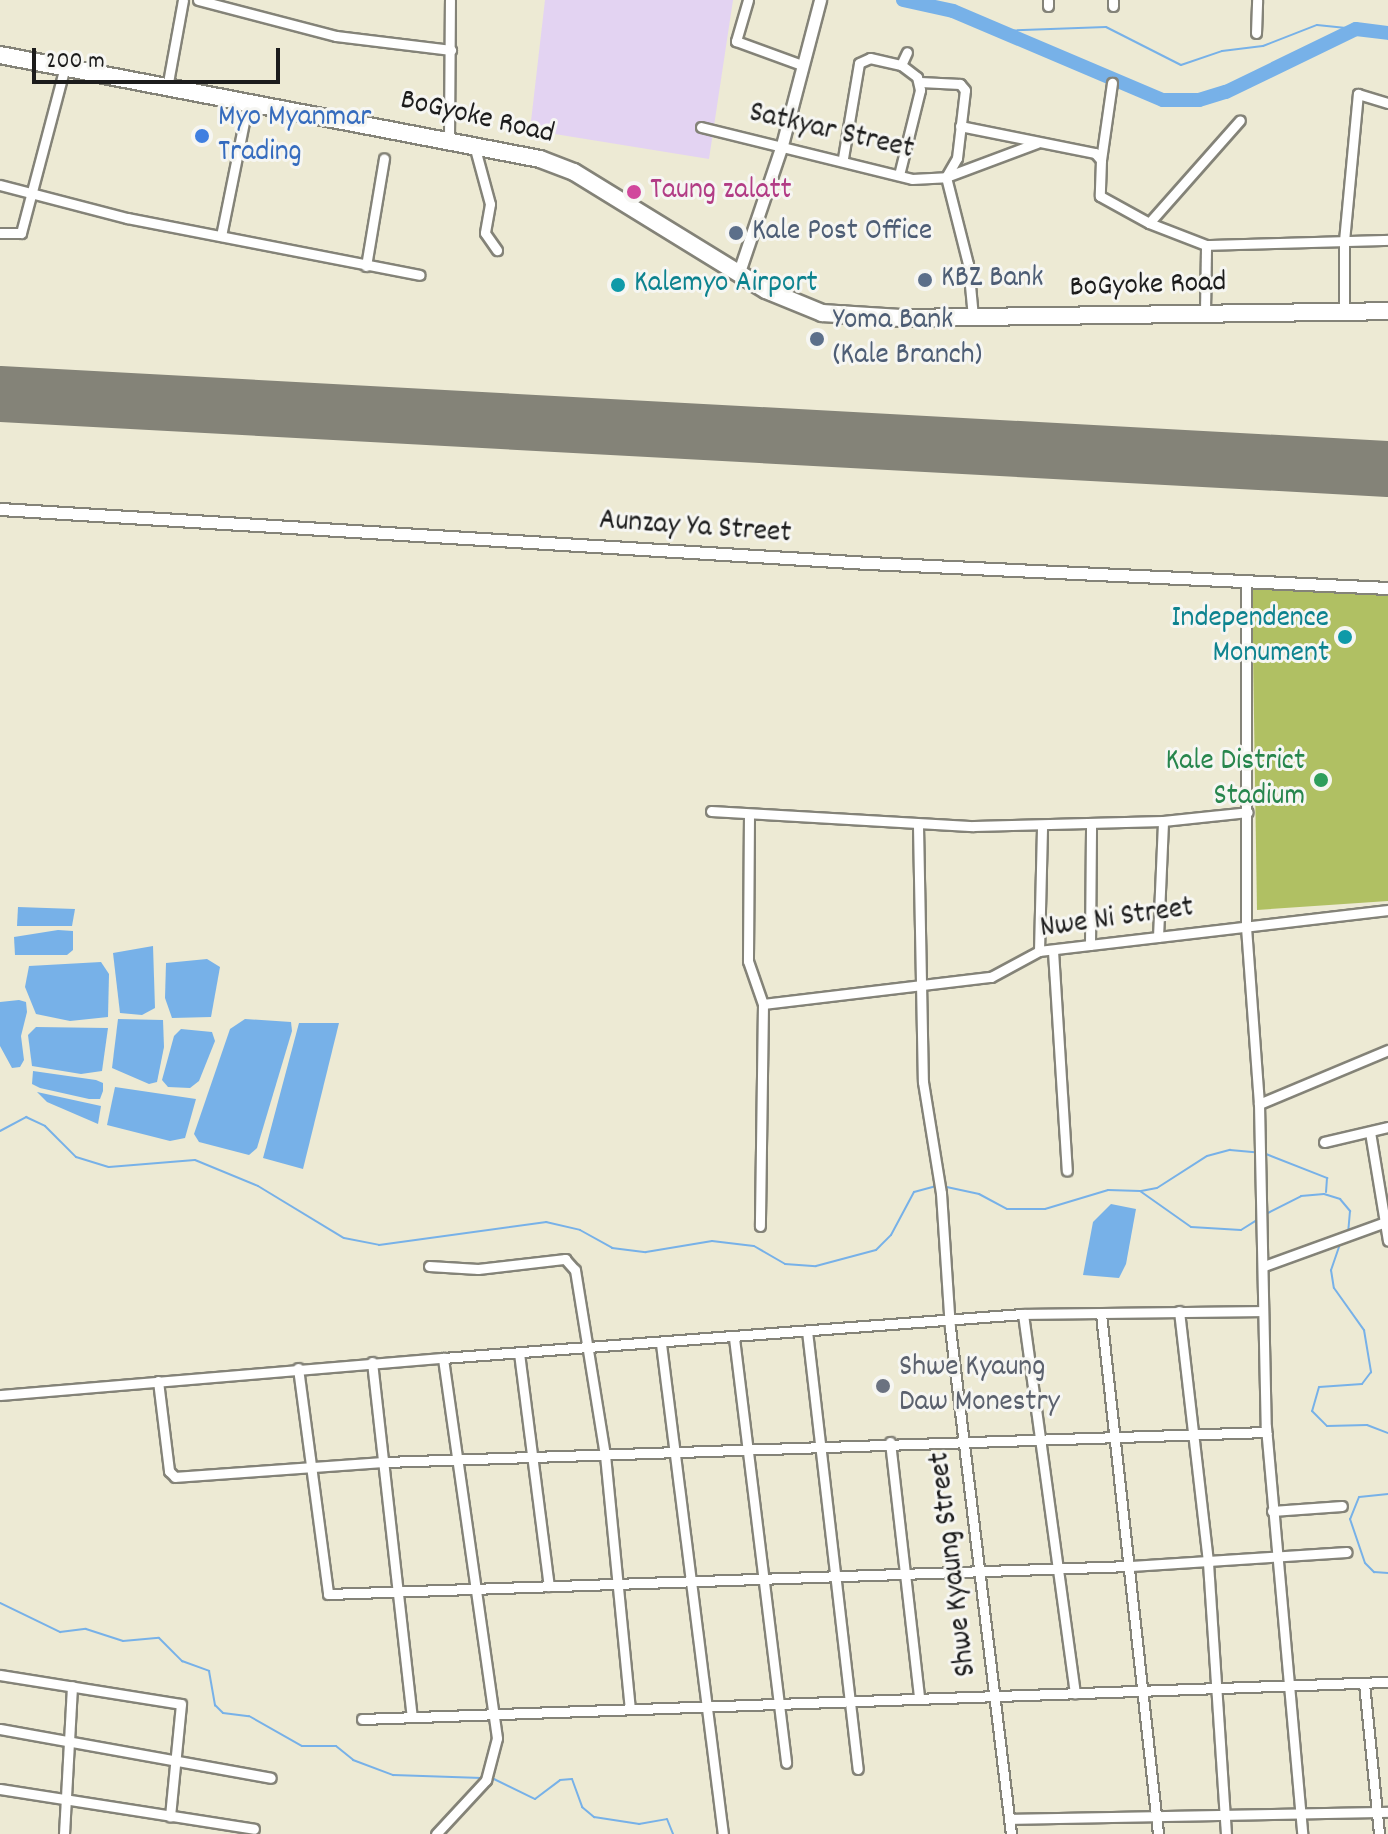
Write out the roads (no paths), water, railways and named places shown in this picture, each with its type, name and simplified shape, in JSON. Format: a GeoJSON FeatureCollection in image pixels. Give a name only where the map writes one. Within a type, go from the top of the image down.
{"type":"FeatureCollection","features":[{"type":"Feature","properties":{"kind":"highway","name":"BoGyoke Road"},"geometry":{"type":"LineString","coordinates":[[0,55],[473,142],[574,172],[766,290],[822,313],[973,317],[1388,311]]}},
{"type":"Feature","properties":{"kind":"street"},"geometry":{"type":"LineString","coordinates":[[167,88],[183,0]]}},
{"type":"Feature","properties":{"kind":"street"},"geometry":{"type":"LineString","coordinates":[[198,0],[336,36],[451,50]]}},
{"type":"Feature","properties":{"kind":"street"},"geometry":{"type":"LineString","coordinates":[[449,138],[450,0]]}},
{"type":"Feature","properties":{"kind":"street"},"geometry":{"type":"LineString","coordinates":[[748,0],[736,41],[802,65]]}},
{"type":"Feature","properties":{"kind":"street"},"geometry":{"type":"LineString","coordinates":[[739,272],[782,145],[820,0]]}},
{"type":"Feature","properties":{"kind":"street"},"geometry":{"type":"LineString","coordinates":[[1256,33],[1257,0]]}},
{"type":"Feature","properties":{"kind":"street"},"geometry":{"type":"LineString","coordinates":[[901,65],[907,52]]}},
{"type":"Feature","properties":{"kind":"street"},"geometry":{"type":"LineString","coordinates":[[843,158],[859,63],[870,58],[901,65],[920,82],[963,86],[960,126]]}},
{"type":"Feature","properties":{"kind":"street"},"geometry":{"type":"LineString","coordinates":[[0,233],[21,233],[35,193],[65,67]]}},
{"type":"Feature","properties":{"kind":"street"},"geometry":{"type":"LineString","coordinates":[[899,175],[920,82]]}},
{"type":"Feature","properties":{"kind":"street"},"geometry":{"type":"LineString","coordinates":[[1112,83],[1101,160],[1101,197],[1149,223],[1206,245],[1388,240]]}},
{"type":"Feature","properties":{"kind":"street"},"geometry":{"type":"LineString","coordinates":[[1344,311],[1344,241],[1358,94],[1388,103]]}},
{"type":"Feature","properties":{"kind":"street"},"geometry":{"type":"LineString","coordinates":[[221,236],[248,102]]}},
{"type":"Feature","properties":{"kind":"street"},"geometry":{"type":"LineString","coordinates":[[1149,223],[1240,120]]}},
{"type":"Feature","properties":{"kind":"street","name":"Satkyar Street"},"geometry":{"type":"LineString","coordinates":[[701,127],[843,158],[899,175],[946,177],[957,158],[960,126],[1082,149],[1101,160]]}},
{"type":"Feature","properties":{"kind":"street"},"geometry":{"type":"LineString","coordinates":[[473,142],[490,204],[485,233],[497,250]]}},
{"type":"Feature","properties":{"kind":"street"},"geometry":{"type":"LineString","coordinates":[[973,317],[968,264],[946,177],[1040,143]]}},
{"type":"Feature","properties":{"kind":"street"},"geometry":{"type":"LineString","coordinates":[[366,266],[384,159]]}},
{"type":"Feature","properties":{"kind":"street"},"geometry":{"type":"LineString","coordinates":[[0,185],[221,236],[419,275]]}},
{"type":"Feature","properties":{"kind":"street"},"geometry":{"type":"LineString","coordinates":[[1205,312],[1206,245]]}},
{"type":"Feature","properties":{"kind":"street","name":"Aunzay Ya Street"},"geometry":{"type":"LineString","coordinates":[[0,509],[1246,583],[1388,588]]}},
{"type":"Feature","properties":{"kind":"street"},"geometry":{"type":"LineString","coordinates":[[1246,583],[1246,927],[1259,1104],[1266,1432],[1302,1834]]}},
{"type":"Feature","properties":{"kind":"street"},"geometry":{"type":"LineString","coordinates":[[711,811],[918,826],[1091,825],[1248,812]]}},
{"type":"Feature","properties":{"kind":"street"},"geometry":{"type":"LineString","coordinates":[[749,814],[748,961],[763,1004],[760,1226]]}},
{"type":"Feature","properties":{"kind":"street"},"geometry":{"type":"LineString","coordinates":[[1158,937],[1163,821]]}},
{"type":"Feature","properties":{"kind":"street"},"geometry":{"type":"LineString","coordinates":[[1039,951],[1042,825]]}},
{"type":"Feature","properties":{"kind":"street"},"geometry":{"type":"LineString","coordinates":[[1090,945],[1091,825]]}},
{"type":"Feature","properties":{"kind":"street","name":"Shwe Kyaung Street"},"geometry":{"type":"LineString","coordinates":[[918,826],[923,1082],[941,1193],[950,1320],[1011,1834]]}},
{"type":"Feature","properties":{"kind":"street","name":"Nwe Ni Street"},"geometry":{"type":"LineString","coordinates":[[763,1004],[919,983],[991,977],[1039,951],[1388,910]]}},
{"type":"Feature","properties":{"kind":"street"},"geometry":{"type":"LineString","coordinates":[[1053,951],[1067,1171]]}},
{"type":"Feature","properties":{"kind":"street"},"geometry":{"type":"LineString","coordinates":[[1259,1104],[1388,1050]]}},
{"type":"Feature","properties":{"kind":"street"},"geometry":{"type":"LineString","coordinates":[[1324,1142],[1388,1127]]}},
{"type":"Feature","properties":{"kind":"street"},"geometry":{"type":"LineString","coordinates":[[1370,1132],[1388,1241]]}},
{"type":"Feature","properties":{"kind":"street"},"geometry":{"type":"LineString","coordinates":[[1264,1266],[1386,1222]]}},
{"type":"Feature","properties":{"kind":"street"},"geometry":{"type":"LineString","coordinates":[[429,1266],[478,1269],[565,1259],[575,1270],[591,1349],[605,1455],[630,1708]]}},
{"type":"Feature","properties":{"kind":"street"},"geometry":{"type":"LineString","coordinates":[[1179,1311],[1190,1438],[1208,1563],[1226,1834]]}},
{"type":"Feature","properties":{"kind":"street"},"geometry":{"type":"LineString","coordinates":[[0,1395],[372,1362],[661,1344],[1023,1314],[1263,1311]]}},
{"type":"Feature","properties":{"kind":"street"},"geometry":{"type":"LineString","coordinates":[[1023,1314],[1055,1567],[1075,1693]]}},
{"type":"Feature","properties":{"kind":"street"},"geometry":{"type":"LineString","coordinates":[[1101,1314],[1158,1834]]}},
{"type":"Feature","properties":{"kind":"street"},"geometry":{"type":"LineString","coordinates":[[807,1331],[858,1769]]}},
{"type":"Feature","properties":{"kind":"street"},"geometry":{"type":"LineString","coordinates":[[734,1338],[745,1450],[786,1763]]}},
{"type":"Feature","properties":{"kind":"street"},"geometry":{"type":"LineString","coordinates":[[661,1344],[723,1834]]}},
{"type":"Feature","properties":{"kind":"street"},"geometry":{"type":"LineString","coordinates":[[519,1353],[549,1586]]}},
{"type":"Feature","properties":{"kind":"street"},"geometry":{"type":"LineString","coordinates":[[436,1834],[486,1780],[497,1750],[443,1358]]}},
{"type":"Feature","properties":{"kind":"street"},"geometry":{"type":"LineString","coordinates":[[372,1362],[412,1717]]}},
{"type":"Feature","properties":{"kind":"street"},"geometry":{"type":"LineString","coordinates":[[298,1368],[328,1594],[981,1568],[1208,1563],[1347,1552]]}},
{"type":"Feature","properties":{"kind":"street"},"geometry":{"type":"LineString","coordinates":[[158,1381],[169,1471],[175,1477],[385,1462],[673,1453],[890,1442],[1190,1438],[1266,1432]]}},
{"type":"Feature","properties":{"kind":"street"},"geometry":{"type":"LineString","coordinates":[[890,1442],[919,1697]]}},
{"type":"Feature","properties":{"kind":"street"},"geometry":{"type":"LineString","coordinates":[[1272,1511],[1342,1506]]}},
{"type":"Feature","properties":{"kind":"street"},"geometry":{"type":"LineString","coordinates":[[0,1675],[181,1704],[173,1760],[170,1816]]}},
{"type":"Feature","properties":{"kind":"street"},"geometry":{"type":"LineString","coordinates":[[362,1719],[850,1698],[1388,1682]]}},
{"type":"Feature","properties":{"kind":"street"},"geometry":{"type":"LineString","coordinates":[[1364,1683],[1383,1812],[1379,1834]]}},
{"type":"Feature","properties":{"kind":"street"},"geometry":{"type":"LineString","coordinates":[[64,1834],[72,1686]]}},
{"type":"Feature","properties":{"kind":"street"},"geometry":{"type":"LineString","coordinates":[[0,1729],[271,1778]]}},
{"type":"Feature","properties":{"kind":"street"},"geometry":{"type":"LineString","coordinates":[[0,1789],[254,1829]]}},
{"type":"Feature","properties":{"kind":"street"},"geometry":{"type":"LineString","coordinates":[[1009,1819],[1300,1816],[1383,1812]]}},
{"type":"Feature","properties":{"kind":"water"},"geometry":{"type":"Polygon","coordinates":[[[18,907],[75,909],[72,926],[17,926],[18,907]]]}},
{"type":"Feature","properties":{"kind":"water"},"geometry":{"type":"Polygon","coordinates":[[[58,930],[73,931],[73,950],[67,955],[15,955],[14,937],[58,930]]]}},
{"type":"Feature","properties":{"kind":"water"},"geometry":{"type":"Polygon","coordinates":[[[153,946],[155,1008],[142,1015],[120,1013],[113,953],[153,946]]]}},
{"type":"Feature","properties":{"kind":"water"},"geometry":{"type":"Polygon","coordinates":[[[207,959],[220,967],[211,1017],[172,1018],[165,998],[166,963],[207,959]]]}},
{"type":"Feature","properties":{"kind":"water"},"geometry":{"type":"Polygon","coordinates":[[[101,962],[109,974],[108,1017],[70,1021],[36,1014],[25,987],[29,966],[101,962]]]}},
{"type":"Feature","properties":{"kind":"water"},"geometry":{"type":"Polygon","coordinates":[[[0,1002],[26,1002],[27,1012],[21,1036],[24,1060],[20,1067],[12,1068],[0,1046],[0,1002]]]}},
{"type":"Feature","properties":{"kind":"water"},"geometry":{"type":"Polygon","coordinates":[[[118,1019],[163,1020],[164,1047],[157,1082],[149,1084],[112,1068],[118,1019]]]}},
{"type":"Feature","properties":{"kind":"water"},"geometry":{"type":"Polygon","coordinates":[[[245,1019],[291,1022],[292,1031],[257,1148],[249,1155],[199,1142],[194,1134],[230,1029],[245,1019]]]}},
{"type":"Feature","properties":{"kind":"water"},"geometry":{"type":"Polygon","coordinates":[[[299,1023],[339,1023],[303,1169],[263,1158],[299,1023]]]}},
{"type":"Feature","properties":{"kind":"water"},"geometry":{"type":"Polygon","coordinates":[[[36,1027],[108,1028],[102,1071],[81,1074],[32,1066],[28,1035],[36,1027]]]}},
{"type":"Feature","properties":{"kind":"water"},"geometry":{"type":"Polygon","coordinates":[[[181,1029],[212,1032],[215,1041],[199,1081],[190,1088],[168,1087],[162,1080],[174,1036],[181,1029]]]}},
{"type":"Feature","properties":{"kind":"water"},"geometry":{"type":"Polygon","coordinates":[[[33,1071],[96,1080],[103,1083],[103,1091],[100,1099],[89,1099],[40,1088],[32,1084],[33,1071]]]}},
{"type":"Feature","properties":{"kind":"water"},"geometry":{"type":"Polygon","coordinates":[[[115,1087],[196,1099],[185,1138],[170,1141],[107,1125],[115,1087]]]}},
{"type":"Feature","properties":{"kind":"water"},"geometry":{"type":"Polygon","coordinates":[[[37,1092],[101,1106],[98,1124],[47,1102],[37,1092]]]}},
{"type":"Feature","properties":{"kind":"water"},"geometry":{"type":"Polygon","coordinates":[[[1111,1204],[1136,1209],[1126,1264],[1119,1278],[1083,1275],[1093,1222],[1111,1204]]]}},
{"type":"Feature","properties":{"kind":"waterway"},"geometry":{"type":"LineString","coordinates":[[903,0],[953,11],[1163,100],[1199,100],[1226,92],[1356,29],[1388,33]]}},
{"type":"Feature","properties":{"kind":"waterway"},"geometry":{"type":"LineString","coordinates":[[993,31],[1106,27],[1181,65],[1222,51],[1263,46],[1317,25],[1356,29]]}},
{"type":"Feature","properties":{"kind":"waterway"},"geometry":{"type":"LineString","coordinates":[[0,1131],[26,1117],[45,1126],[76,1157],[109,1167],[195,1160],[258,1186],[344,1238],[379,1245],[546,1222],[580,1230],[612,1248],[646,1252],[712,1241],[754,1246],[785,1264],[816,1266],[876,1250],[891,1235],[914,1192],[936,1186]]}},
{"type":"Feature","properties":{"kind":"waterway"},"geometry":{"type":"LineString","coordinates":[[1141,1191],[1157,1188],[1207,1156],[1230,1150],[1255,1152]]}},
{"type":"Feature","properties":{"kind":"waterway"},"geometry":{"type":"LineString","coordinates":[[1266,1154],[1327,1178],[1326,1192]]}},
{"type":"Feature","properties":{"kind":"waterway"},"geometry":{"type":"LineString","coordinates":[[942,1186],[979,1194],[1007,1209],[1045,1209],[1108,1190],[1140,1191],[1191,1227],[1241,1230],[1257,1220]]}},
{"type":"Feature","properties":{"kind":"waterway"},"geometry":{"type":"LineString","coordinates":[[1266,1214],[1301,1196],[1324,1194],[1340,1199],[1350,1211],[1348,1232]]}},
{"type":"Feature","properties":{"kind":"waterway"},"geometry":{"type":"LineString","coordinates":[[1340,1244],[1331,1270],[1334,1288],[1364,1330],[1371,1372],[1362,1384],[1319,1387],[1312,1411],[1327,1426],[1367,1425],[1388,1433]]}},
{"type":"Feature","properties":{"kind":"waterway"},"geometry":{"type":"LineString","coordinates":[[1388,1494],[1359,1497],[1350,1519],[1365,1563],[1374,1572],[1388,1573]]}},
{"type":"Feature","properties":{"kind":"waterway"},"geometry":{"type":"LineString","coordinates":[[0,1603],[60,1632],[86,1629],[123,1641],[159,1638],[182,1661],[209,1671],[215,1705],[223,1713],[249,1716],[302,1746],[336,1746],[353,1760],[393,1775],[482,1778]]}},
{"type":"Feature","properties":{"kind":"waterway"},"geometry":{"type":"LineString","coordinates":[[492,1778],[535,1799],[560,1780],[572,1779],[582,1807],[594,1817],[639,1824],[667,1819],[673,1834]]}},
{"type":"Feature","properties":{"kind":"place","name":"Myo Myanmar Trading"},"geometry":{"type":"Point","coordinates":[202,136]}},
{"type":"Feature","properties":{"kind":"place","name":"Taung zalatt"},"geometry":{"type":"Point","coordinates":[634,192]}},
{"type":"Feature","properties":{"kind":"place","name":"Kale Post Office"},"geometry":{"type":"Point","coordinates":[736,233]}},
{"type":"Feature","properties":{"kind":"place","name":"KBZ Bank"},"geometry":{"type":"Point","coordinates":[925,280]}},
{"type":"Feature","properties":{"kind":"place","name":"Kalemyo Airport"},"geometry":{"type":"Point","coordinates":[618,285]}},
{"type":"Feature","properties":{"kind":"place","name":"Yoma Bank (Kale Branch)"},"geometry":{"type":"Point","coordinates":[817,339]}},
{"type":"Feature","properties":{"kind":"place","name":"Independence Monument"},"geometry":{"type":"Point","coordinates":[1345,637]}},
{"type":"Feature","properties":{"kind":"place","name":"Kale District Stadium"},"geometry":{"type":"Point","coordinates":[1321,780]}},
{"type":"Feature","properties":{"kind":"place","name":"Shwe Kyaung Daw Monestry"},"geometry":{"type":"Point","coordinates":[883,1386]}}]}
